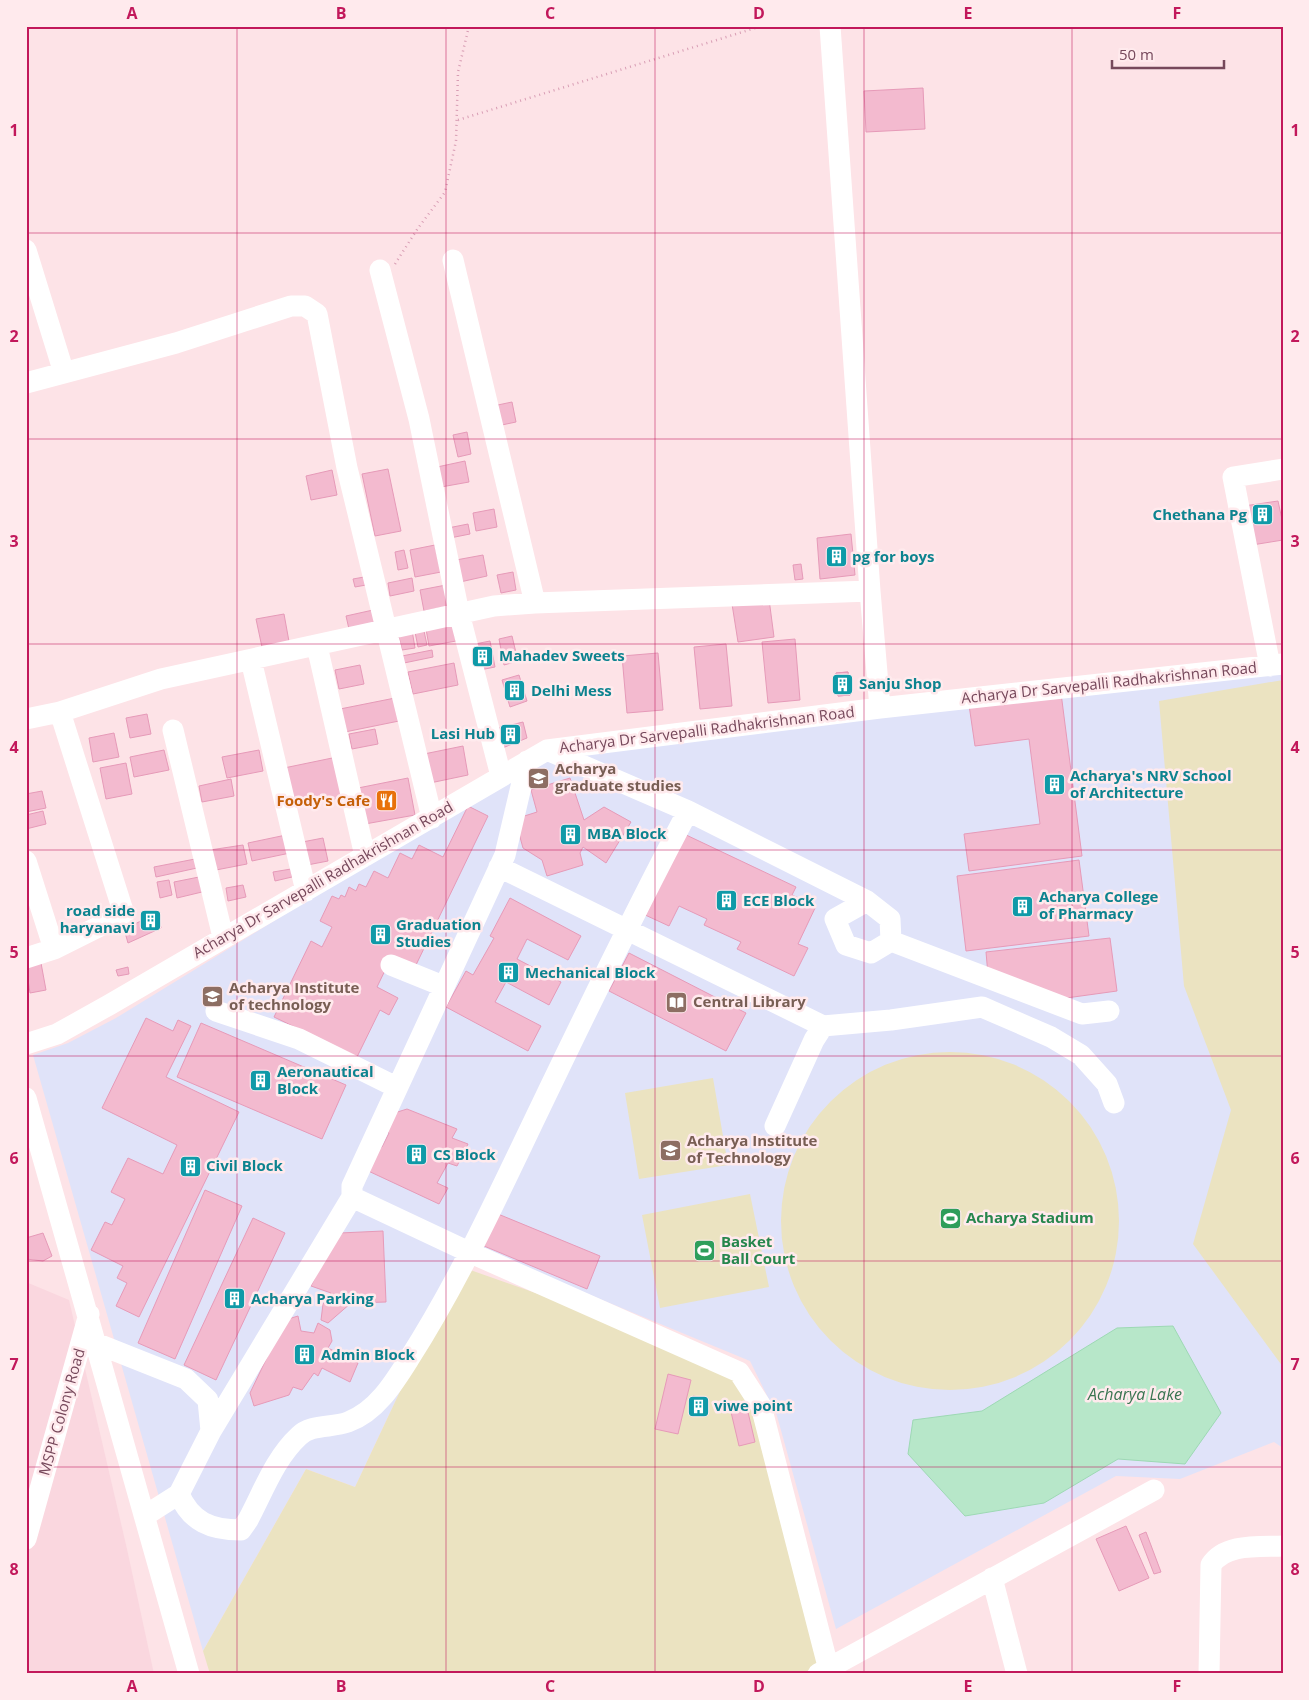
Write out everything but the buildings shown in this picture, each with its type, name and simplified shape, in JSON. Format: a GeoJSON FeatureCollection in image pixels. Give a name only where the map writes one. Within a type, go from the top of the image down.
{"type":"FeatureCollection","features":[{"type":"Feature","properties":{"kind":"street"},"geometry":{"type":"LineString","coordinates":[[830,26],[880,708]]}},
{"type":"Feature","properties":{"kind":"street"},"geometry":{"type":"LineString","coordinates":[[26,250],[64,373]]}},
{"type":"Feature","properties":{"kind":"street"},"geometry":{"type":"LineString","coordinates":[[453,260],[535,602]]}},
{"type":"Feature","properties":{"kind":"street"},"geometry":{"type":"LineString","coordinates":[[380,270],[419,419],[459,613],[501,776]]}},
{"type":"Feature","properties":{"kind":"street"},"geometry":{"type":"LineString","coordinates":[[26,383],[176,343],[291,306],[306,306],[317,314],[347,468],[432,818]]}},
{"type":"Feature","properties":{"kind":"street"},"geometry":{"type":"LineString","coordinates":[[1276,665],[1233,477],[1283,469]]}},
{"type":"Feature","properties":{"kind":"street"},"geometry":{"type":"LineString","coordinates":[[26,719],[60,712],[161,679],[494,606],[535,602],[870,591]]}},
{"type":"Feature","properties":{"kind":"street"},"geometry":{"type":"LineString","coordinates":[[317,646],[365,856]]}},
{"type":"Feature","properties":{"kind":"street"},"geometry":{"type":"LineString","coordinates":[[251,660],[306,891]]}},
{"type":"Feature","properties":{"kind":"street","name":"Acharya Dr Sarvepalli Radhakrishnan Road"},"geometry":{"type":"LineString","coordinates":[[26,1044],[57,1034],[547,750],[880,708],[1276,665]]}},
{"type":"Feature","properties":{"kind":"street"},"geometry":{"type":"LineString","coordinates":[[26,958],[54,949],[124,914],[60,712]]}},
{"type":"Feature","properties":{"kind":"street"},"geometry":{"type":"LineString","coordinates":[[173,730],[223,937]]}},
{"type":"Feature","properties":{"kind":"street"},"geometry":{"type":"LineString","coordinates":[[547,750],[688,811],[867,901],[890,919],[891,940]]}},
{"type":"Feature","properties":{"kind":"street"},"geometry":{"type":"LineString","coordinates":[[146,1515],[179,1494],[211,1431],[352,1196],[352,1186],[396,1087],[505,855],[527,761]]}},
{"type":"Feature","properties":{"kind":"street"},"geometry":{"type":"LineString","coordinates":[[179,1494],[186,1510],[203,1522],[225,1530],[241,1530],[282,1455],[300,1434],[318,1427],[346,1423],[368,1412],[389,1388],[409,1359],[471,1253],[625,930],[688,811]]}},
{"type":"Feature","properties":{"kind":"street"},"geometry":{"type":"LineString","coordinates":[[26,860],[54,949]]}},
{"type":"Feature","properties":{"kind":"street"},"geometry":{"type":"LineString","coordinates":[[499,867],[823,1026],[891,1020],[982,1007],[1051,1036],[1081,1055],[1107,1084],[1114,1103]]}},
{"type":"Feature","properties":{"kind":"street"},"geometry":{"type":"LineString","coordinates":[[867,901],[835,919],[846,945],[871,952],[891,940]]}},
{"type":"Feature","properties":{"kind":"street"},"geometry":{"type":"LineString","coordinates":[[891,940],[1082,1014],[1109,1011]]}},
{"type":"Feature","properties":{"kind":"street"},"geometry":{"type":"LineString","coordinates":[[391,965],[443,986]]}},
{"type":"Feature","properties":{"kind":"street"},"geometry":{"type":"LineString","coordinates":[[216,1012],[299,1039],[396,1087]]}},
{"type":"Feature","properties":{"kind":"street"},"geometry":{"type":"LineString","coordinates":[[775,1126],[814,1040],[823,1026]]}},
{"type":"Feature","properties":{"kind":"street"},"geometry":{"type":"LineString","coordinates":[[26,1098],[98,1344],[189,1674]]}},
{"type":"Feature","properties":{"kind":"street"},"geometry":{"type":"LineString","coordinates":[[352,1196],[471,1253],[739,1372],[762,1406],[826,1672],[992,1578],[1154,1490]]}},
{"type":"Feature","properties":{"kind":"street","name":"MSPP Colony Road"},"geometry":{"type":"LineString","coordinates":[[26,1539],[31,1506],[89,1314]]}},
{"type":"Feature","properties":{"kind":"street"},"geometry":{"type":"LineString","coordinates":[[98,1344],[186,1379],[208,1400],[211,1431]]}},
{"type":"Feature","properties":{"kind":"street"},"geometry":{"type":"LineString","coordinates":[[1209,1674],[1211,1565],[1216,1556],[1229,1550],[1283,1546]]}},
{"type":"Feature","properties":{"kind":"street"},"geometry":{"type":"LineString","coordinates":[[992,1578],[1017,1674]]}},
{"type":"Feature","properties":{"kind":"path"},"geometry":{"type":"LineString","coordinates":[[380,270],[395,264],[418,228],[445,192],[456,141],[458,72],[469,26]]}},
{"type":"Feature","properties":{"kind":"path"},"geometry":{"type":"LineString","coordinates":[[458,120],[762,26]]}},
{"type":"Feature","properties":{"kind":"shaded area","name":"Acharya Institute of Technology"},"geometry":{"type":"Polygon","coordinates":[[[1283,672],[1283,1448],[1274,1442],[1180,1479],[1116,1476],[836,1629],[777,1416],[750,1361],[469,1245],[355,1487],[306,1469],[203,1651],[33,1055],[68,1043],[116,1018],[551,751],[1283,672]]]}},
{"type":"Feature","properties":{"kind":"shaded area"},"geometry":{"type":"Polygon","coordinates":[[[1283,680],[1283,1367],[1193,1244],[1231,1110],[1184,986],[1159,701],[1283,680]]]}},
{"type":"Feature","properties":{"kind":"shaded area","name":"Acharya Stadium"},"geometry":{"type":"Polygon","coordinates":[[[950,1052],[983,1055],[1015,1065],[1044,1080],[1070,1101],[1091,1127],[1106,1156],[1116,1188],[1119,1221],[1116,1254],[1106,1286],[1091,1315],[1070,1341],[1044,1362],[1015,1377],[983,1387],[950,1390],[917,1387],[885,1377],[856,1362],[830,1341],[809,1315],[794,1286],[784,1254],[781,1221],[784,1188],[794,1156],[809,1127],[830,1101],[856,1080],[885,1065],[917,1055],[950,1052]]]}},
{"type":"Feature","properties":{"kind":"shaded area"},"geometry":{"type":"Polygon","coordinates":[[[713,1078],[728,1165],[639,1179],[625,1093],[713,1078]]]}},
{"type":"Feature","properties":{"kind":"shaded area","name":"Basket Ball Court"},"geometry":{"type":"Polygon","coordinates":[[[750,1194],[769,1287],[660,1308],[642,1215],[750,1194]]]}},
{"type":"Feature","properties":{"kind":"shaded area"},"geometry":{"type":"Polygon","coordinates":[[[459,1266],[663,1338],[743,1378],[820,1664],[802,1674],[210,1674],[203,1651],[306,1469],[355,1487],[459,1266]]]}},
{"type":"Feature","properties":{"kind":"shaded area"},"geometry":{"type":"Polygon","coordinates":[[[26,1282],[69,1300],[154,1674],[26,1674],[26,1282]]]}},
{"type":"Feature","properties":{"kind":"water","name":"Acharya Lake"},"geometry":{"type":"Polygon","coordinates":[[[1173,1326],[1221,1413],[1185,1464],[1118,1459],[1044,1503],[965,1516],[908,1454],[913,1420],[982,1411],[1117,1328],[1173,1326]]]}},
{"type":"Feature","properties":{"kind":"place","name":"Chethana Pg"},"geometry":{"type":"Point","coordinates":[1263,515]}},
{"type":"Feature","properties":{"kind":"place","name":"pg for boys"},"geometry":{"type":"Point","coordinates":[836,557]}},
{"type":"Feature","properties":{"kind":"place","name":"Mahadev Sweets"},"geometry":{"type":"Point","coordinates":[483,656]}},
{"type":"Feature","properties":{"kind":"place","name":"Sanju Shop"},"geometry":{"type":"Point","coordinates":[843,684]}},
{"type":"Feature","properties":{"kind":"place","name":"Delhi Mess"},"geometry":{"type":"Point","coordinates":[515,691]}},
{"type":"Feature","properties":{"kind":"place","name":"Lasi Hub"},"geometry":{"type":"Point","coordinates":[511,734]}},
{"type":"Feature","properties":{"kind":"place","name":"Acharya graduate studies"},"geometry":{"type":"Point","coordinates":[539,778]}},
{"type":"Feature","properties":{"kind":"place","name":"Acharya's NRV School of Architecture"},"geometry":{"type":"Point","coordinates":[1054,785]}},
{"type":"Feature","properties":{"kind":"place","name":"Foody's Cafe"},"geometry":{"type":"Point","coordinates":[386,801]}},
{"type":"Feature","properties":{"kind":"place","name":"MBA Block"},"geometry":{"type":"Point","coordinates":[571,834]}},
{"type":"Feature","properties":{"kind":"place","name":"ECE Block"},"geometry":{"type":"Point","coordinates":[727,901]}},
{"type":"Feature","properties":{"kind":"place","name":"Acharya College of Pharmacy"},"geometry":{"type":"Point","coordinates":[1023,906]}},
{"type":"Feature","properties":{"kind":"place","name":"road side haryanavi"},"geometry":{"type":"Point","coordinates":[151,920]}},
{"type":"Feature","properties":{"kind":"place","name":"Graduation Studies"},"geometry":{"type":"Point","coordinates":[380,934]}},
{"type":"Feature","properties":{"kind":"place","name":"Mechanical Block"},"geometry":{"type":"Point","coordinates":[509,973]}},
{"type":"Feature","properties":{"kind":"place","name":"Acharya Institute of technology"},"geometry":{"type":"Point","coordinates":[213,997]}},
{"type":"Feature","properties":{"kind":"place","name":"Central Library"},"geometry":{"type":"Point","coordinates":[677,1002]}},
{"type":"Feature","properties":{"kind":"place","name":"Aeronautical Block"},"geometry":{"type":"Point","coordinates":[261,1081]}},
{"type":"Feature","properties":{"kind":"place","name":"Acharya Institute of Technology"},"geometry":{"type":"Point","coordinates":[671,1150]}},
{"type":"Feature","properties":{"kind":"place","name":"CS Block"},"geometry":{"type":"Point","coordinates":[417,1155]}},
{"type":"Feature","properties":{"kind":"place","name":"Civil Block"},"geometry":{"type":"Point","coordinates":[190,1166]}},
{"type":"Feature","properties":{"kind":"place","name":"Acharya Stadium"},"geometry":{"type":"Point","coordinates":[950,1218]}},
{"type":"Feature","properties":{"kind":"place","name":"Basket Ball Court"},"geometry":{"type":"Point","coordinates":[705,1251]}},
{"type":"Feature","properties":{"kind":"place","name":"Acharya Parking"},"geometry":{"type":"Point","coordinates":[235,1299]}},
{"type":"Feature","properties":{"kind":"place","name":"Admin Block"},"geometry":{"type":"Point","coordinates":[305,1355]}},
{"type":"Feature","properties":{"kind":"place","name":"viwe point"},"geometry":{"type":"Point","coordinates":[698,1406]}}]}
